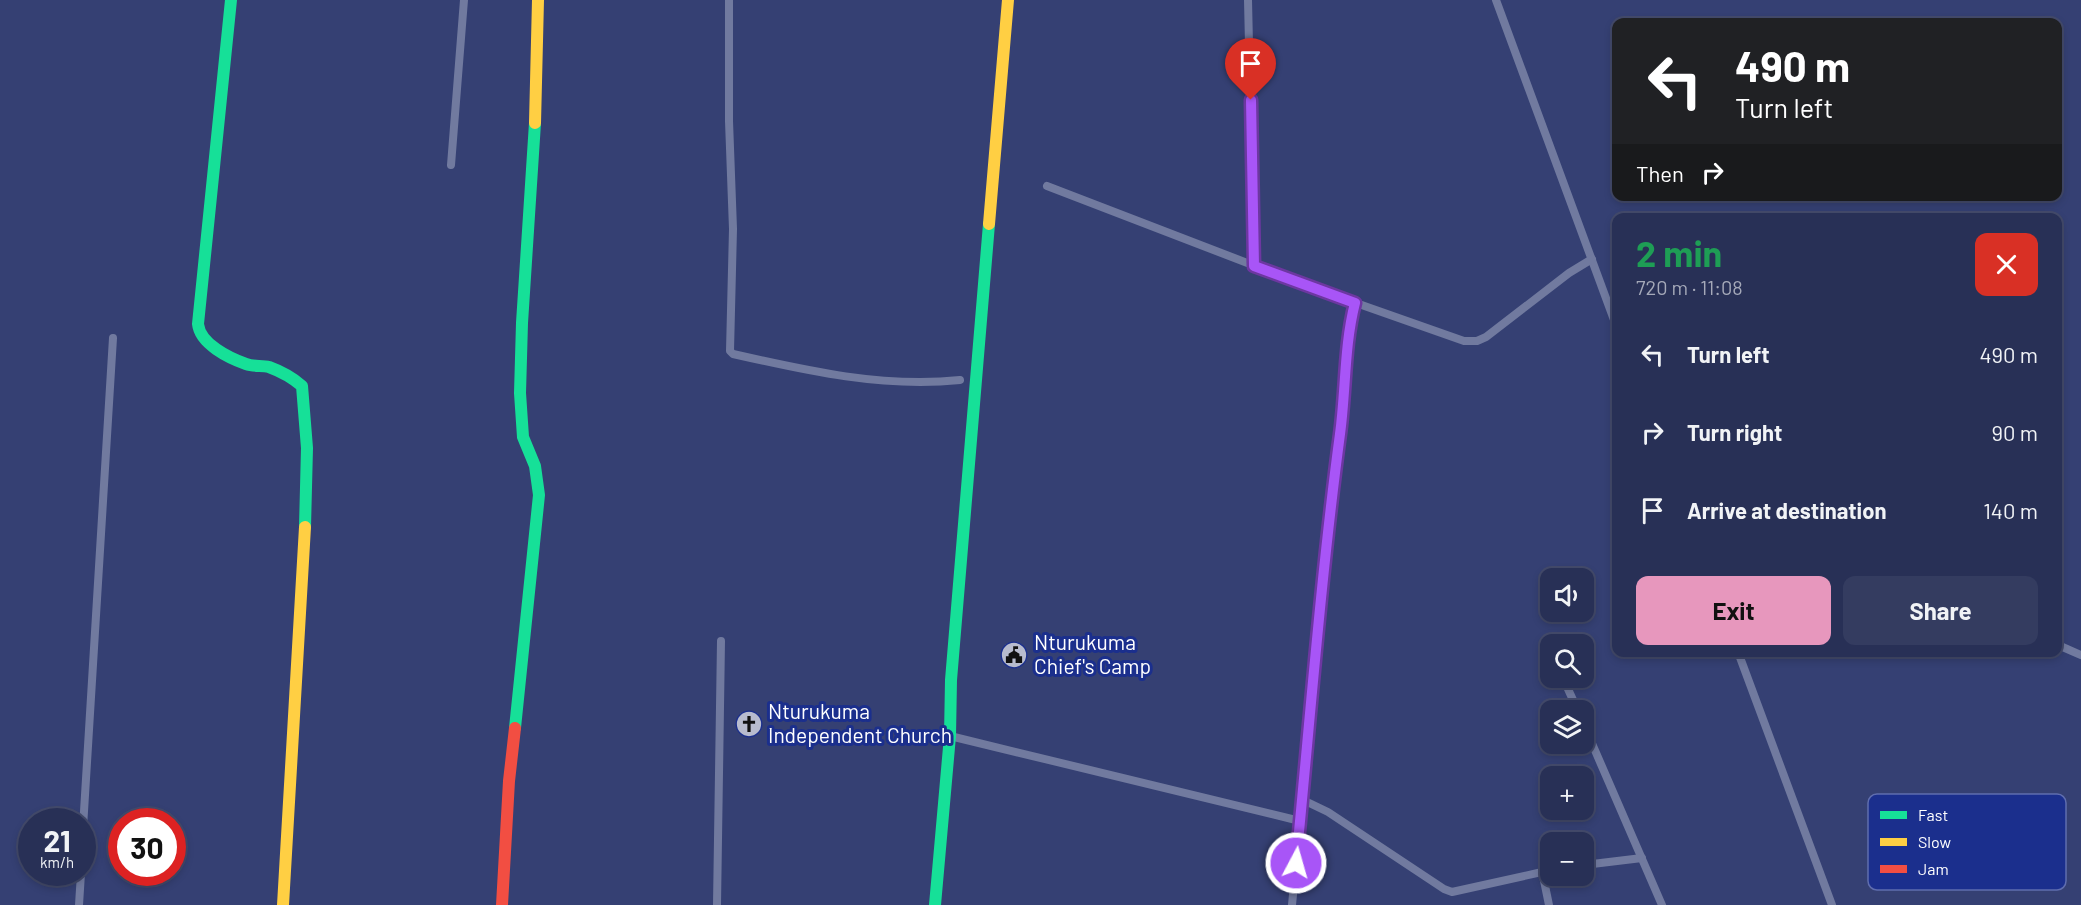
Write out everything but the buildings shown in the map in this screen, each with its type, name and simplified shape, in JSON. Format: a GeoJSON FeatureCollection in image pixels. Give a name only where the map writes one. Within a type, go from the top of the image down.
{"type":"FeatureCollection","features":[{"type":"Feature","properties":{"kind":"street"},"geometry":{"type":"LineString","coordinates":[[231,0],[198,324],[202,337],[213,346],[250,366],[269,367],[299,382],[304,394],[307,494],[283,905]]}},
{"type":"Feature","properties":{"kind":"street"},"geometry":{"type":"LineString","coordinates":[[451,165],[464,0]]}},
{"type":"Feature","properties":{"kind":"street"},"geometry":{"type":"LineString","coordinates":[[502,905],[508,791],[540,495],[535,466],[523,437],[520,393],[522,323],[534,143],[538,0]]}},
{"type":"Feature","properties":{"kind":"street"},"geometry":{"type":"LineString","coordinates":[[729,0],[729,121],[733,229],[730,352],[803,369],[870,380],[920,383],[960,380]]}},
{"type":"Feature","properties":{"kind":"street"},"geometry":{"type":"LineString","coordinates":[[935,905],[950,736],[951,680],[1008,0]]}},
{"type":"Feature","properties":{"kind":"street"},"geometry":{"type":"LineString","coordinates":[[1248,0],[1254,266]]}},
{"type":"Feature","properties":{"kind":"street"},"geometry":{"type":"LineString","coordinates":[[1496,0],[1612,314]]}},
{"type":"Feature","properties":{"kind":"street"},"geometry":{"type":"LineString","coordinates":[[1047,186],[1254,266],[1458,340],[1477,341],[1495,331],[1569,273],[1592,259]]}},
{"type":"Feature","properties":{"kind":"street"},"geometry":{"type":"LineString","coordinates":[[1292,905],[1331,498],[1343,404],[1346,356],[1355,303]]}},
{"type":"Feature","properties":{"kind":"street"},"geometry":{"type":"LineString","coordinates":[[84,808],[112,338]]}},
{"type":"Feature","properties":{"kind":"street"},"geometry":{"type":"LineString","coordinates":[[717,905],[721,641]]}},
{"type":"Feature","properties":{"kind":"street"},"geometry":{"type":"LineString","coordinates":[[2062,647],[2081,655]]}},
{"type":"Feature","properties":{"kind":"street"},"geometry":{"type":"LineString","coordinates":[[1740,657],[1832,905]]}},
{"type":"Feature","properties":{"kind":"street"},"geometry":{"type":"LineString","coordinates":[[950,736],[1300,821]]}},
{"type":"Feature","properties":{"kind":"street"},"geometry":{"type":"LineString","coordinates":[[1594,748],[1662,905]]}},
{"type":"Feature","properties":{"kind":"street"},"geometry":{"type":"LineString","coordinates":[[1303,800],[1328,812],[1448,891],[1457,891],[1540,872]]}},
{"type":"Feature","properties":{"kind":"street"},"geometry":{"type":"LineString","coordinates":[[1594,864],[1642,858]]}},
{"type":"Feature","properties":{"kind":"street"},"geometry":{"type":"LineString","coordinates":[[79,905],[80,886]]}},
{"type":"Feature","properties":{"kind":"street"},"geometry":{"type":"LineString","coordinates":[[1548,886],[1549,905]]}},
{"type":"Feature","properties":{"kind":"traffic: fast"},"geometry":{"type":"LineString","coordinates":[[231,0],[198,324],[204,338],[224,354],[249,365],[266,366],[302,386],[307,448],[305,527]]}},
{"type":"Feature","properties":{"kind":"traffic: fast"},"geometry":{"type":"LineString","coordinates":[[515,728],[539,495],[535,466],[523,437],[520,393],[522,323],[535,123]]}},
{"type":"Feature","properties":{"kind":"traffic: fast"},"geometry":{"type":"LineString","coordinates":[[935,905],[950,736],[951,680],[989,224]]}},
{"type":"Feature","properties":{"kind":"traffic: slow"},"geometry":{"type":"LineString","coordinates":[[535,123],[538,0]]}},
{"type":"Feature","properties":{"kind":"traffic: slow"},"geometry":{"type":"LineString","coordinates":[[989,224],[1008,0]]}},
{"type":"Feature","properties":{"kind":"traffic: slow"},"geometry":{"type":"LineString","coordinates":[[283,905],[305,527]]}},
{"type":"Feature","properties":{"kind":"traffic: jam"},"geometry":{"type":"LineString","coordinates":[[502,905],[509,781],[515,728]]}},
{"type":"Feature","properties":{"kind":"place","name":"Nturukuma Chief's Camp"},"geometry":{"type":"Point","coordinates":[1014,655]}},
{"type":"Feature","properties":{"kind":"place","name":"Nturukuma Independent Church"},"geometry":{"type":"Point","coordinates":[749,724]}},
{"type":"Feature","properties":{"kind":"route"},"geometry":{"type":"LineString","coordinates":[[1251,100],[1254,266],[1355,303],[1349,331],[1340,432],[1331,498],[1296,863]]}}]}
